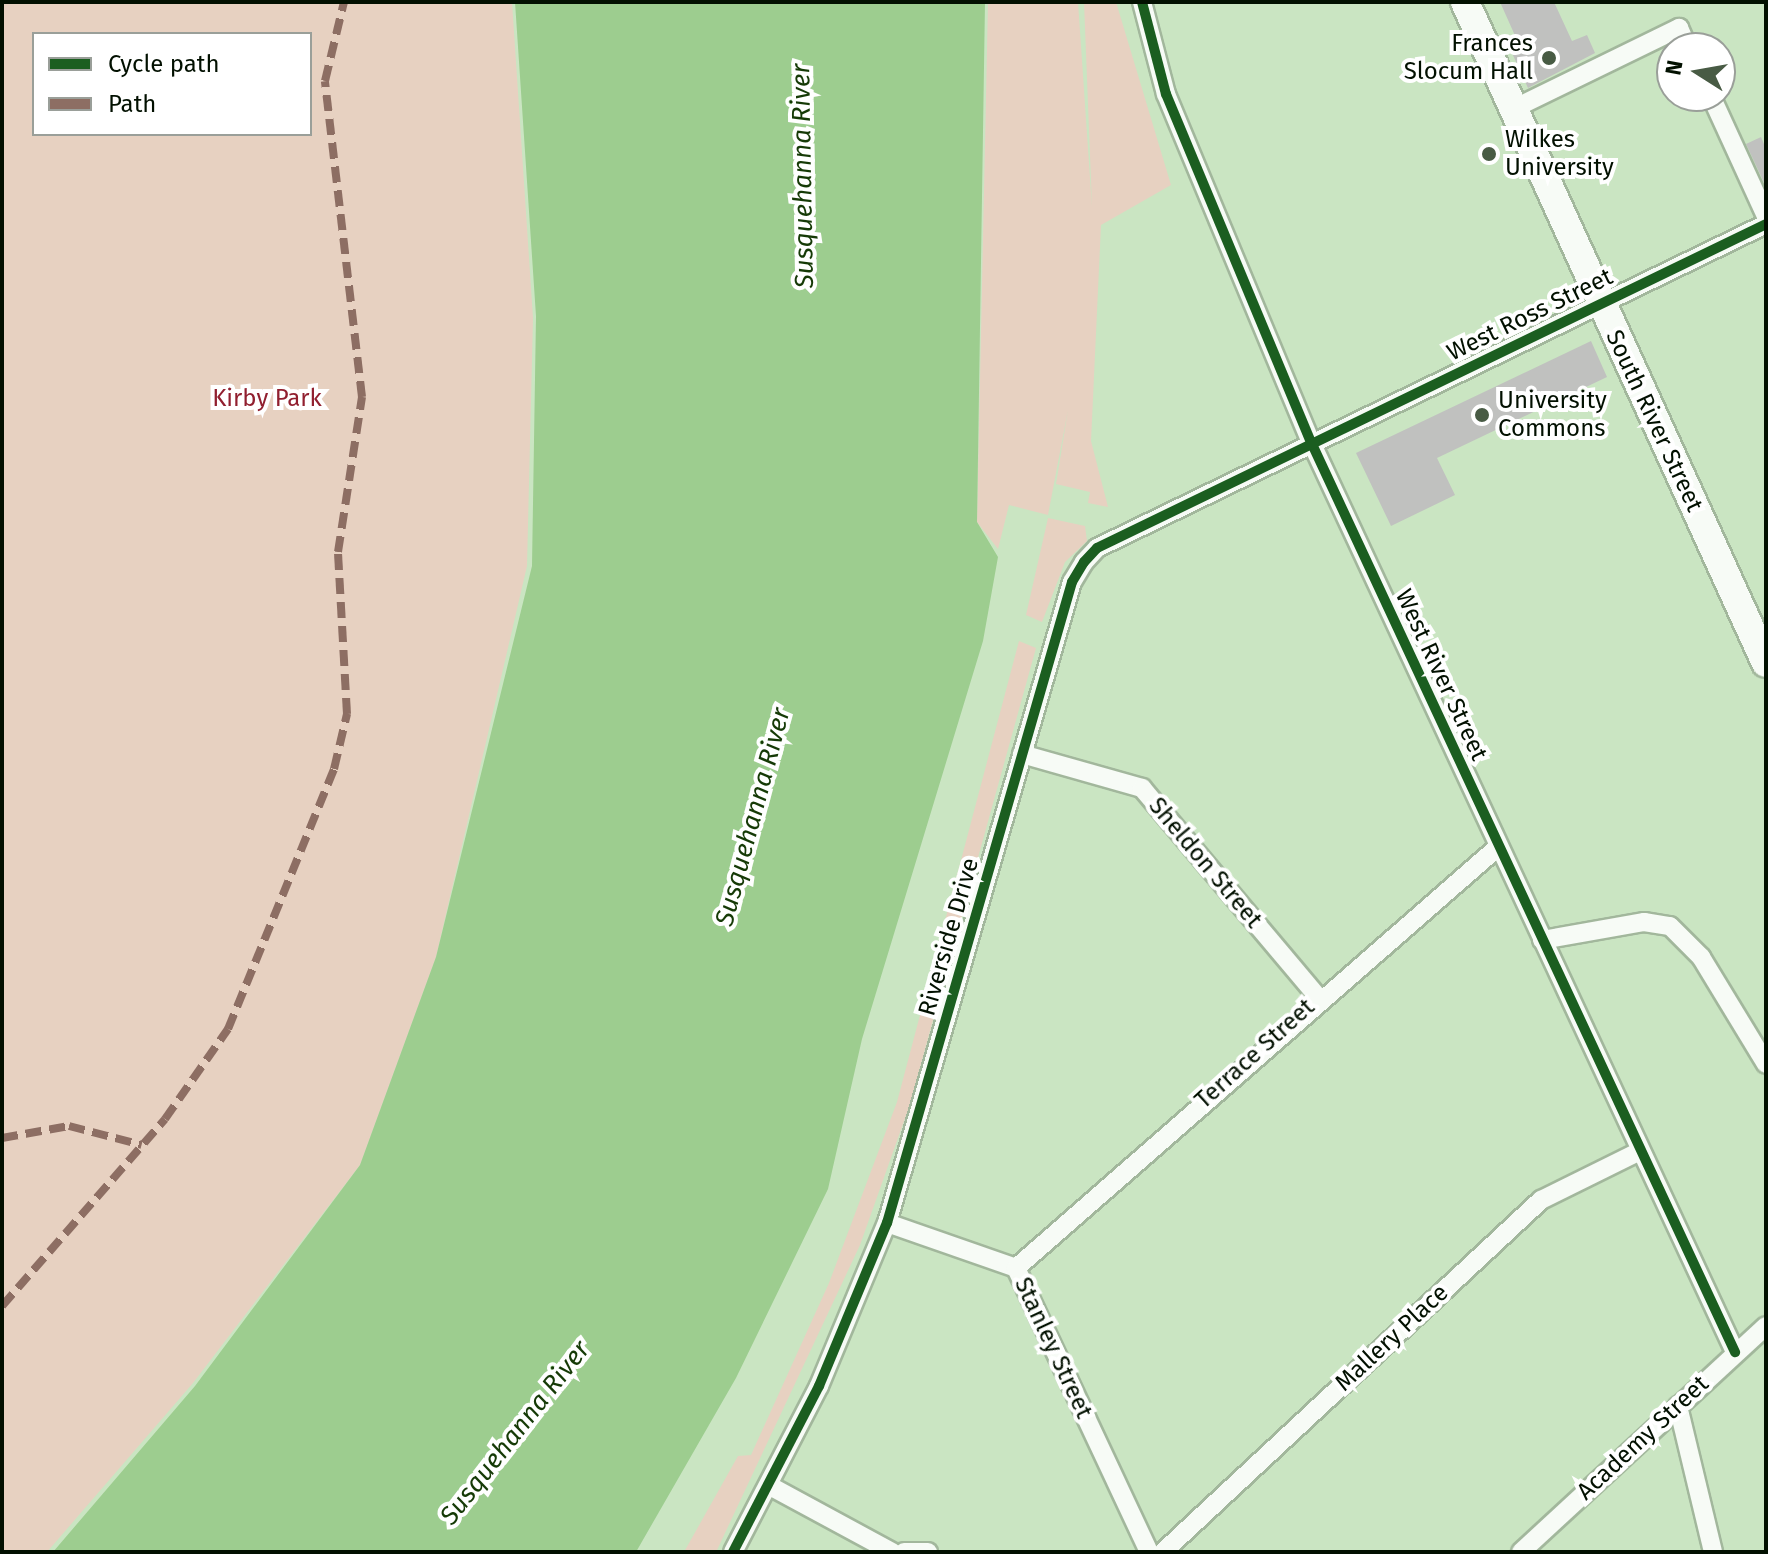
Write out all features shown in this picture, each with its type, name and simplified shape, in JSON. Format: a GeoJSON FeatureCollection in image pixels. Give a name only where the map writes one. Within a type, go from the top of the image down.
{"type":"FeatureCollection","features":[{"type":"Feature","properties":{"kind":"main road","name":"South River Street"},"geometry":{"type":"LineString","coordinates":[[1465,2],[1599,303],[1766,663]]}},
{"type":"Feature","properties":{"kind":"street","name":"West River Street"},"geometry":{"type":"LineString","coordinates":[[1142,2],[1166,94],[1312,444],[1735,1352]]}},
{"type":"Feature","properties":{"kind":"street"},"geometry":{"type":"LineString","coordinates":[[1513,109],[1656,39]]}},
{"type":"Feature","properties":{"kind":"street"},"geometry":{"type":"LineString","coordinates":[[1718,112],[1766,216]]}},
{"type":"Feature","properties":{"kind":"street","name":"West Ross Street"},"geometry":{"type":"LineString","coordinates":[[1312,444],[1766,224]]}},
{"type":"Feature","properties":{"kind":"street","name":"Riverside Drive"},"geometry":{"type":"LineString","coordinates":[[733,1552],[770,1486],[887,1223],[1072,582],[1097,548],[1312,444]]}},
{"type":"Feature","properties":{"kind":"street","name":"Sheldon Street"},"geometry":{"type":"LineString","coordinates":[[1022,754],[1142,788],[1318,997]]}},
{"type":"Feature","properties":{"kind":"street","name":"Terrace Street"},"geometry":{"type":"LineString","coordinates":[[1016,1268],[1318,997],[1499,846]]}},
{"type":"Feature","properties":{"kind":"street"},"geometry":{"type":"LineString","coordinates":[[1542,940],[1644,922],[1670,926],[1701,957],[1766,1064]]}},
{"type":"Feature","properties":{"kind":"street","name":"Mallery Place"},"geometry":{"type":"LineString","coordinates":[[1163,1552],[1541,1200],[1640,1151]]}},
{"type":"Feature","properties":{"kind":"street","name":"Stanley Street"},"geometry":{"type":"LineString","coordinates":[[887,1223],[1016,1268],[1149,1552]]}},
{"type":"Feature","properties":{"kind":"street","name":"Academy Street"},"geometry":{"type":"LineString","coordinates":[[1521,1552],[1766,1326]]}},
{"type":"Feature","properties":{"kind":"street"},"geometry":{"type":"LineString","coordinates":[[1678,1406],[1713,1552]]}},
{"type":"Feature","properties":{"kind":"street"},"geometry":{"type":"LineString","coordinates":[[770,1486],[892,1552]]}},
{"type":"Feature","properties":{"kind":"street"},"geometry":{"type":"LineString","coordinates":[[904,1552],[928,1552]]}},
{"type":"Feature","properties":{"kind":"green space","name":"Kirby Park"},"geometry":{"type":"Polygon","coordinates":[[[2,2],[512,2],[533,318],[527,566],[436,957],[360,1165],[193,1383],[47,1552],[2,1552],[2,2]]]}},
{"type":"Feature","properties":{"kind":"green space"},"geometry":{"type":"Polygon","coordinates":[[[988,2],[1078,2],[1092,207],[1084,2],[1116,2],[1171,185],[1101,225],[1091,441],[1108,507],[1088,503],[1090,492],[1056,484],[1068,410],[1048,515],[1009,505],[998,549],[977,522],[988,2]]]}},
{"type":"Feature","properties":{"kind":"green space"},"geometry":{"type":"Polygon","coordinates":[[[1048,518],[1085,526],[1087,541],[1065,562],[1042,622],[1026,615],[1048,518]]]}},
{"type":"Feature","properties":{"kind":"green space"},"geometry":{"type":"Polygon","coordinates":[[[1019,641],[1036,648],[909,1107],[860,1245],[717,1550],[684,1552],[738,1456],[751,1455],[829,1283],[897,1102],[1019,641]]]}},
{"type":"Feature","properties":{"kind":"water","name":"Susquehanna River"},"geometry":{"type":"Polygon","coordinates":[[[515,2],[985,2],[977,522],[998,557],[983,641],[862,1039],[828,1189],[736,1378],[636,1552],[53,1552],[195,1386],[360,1165],[436,957],[532,566],[536,316],[515,2]]]}},
{"type":"Feature","properties":{"kind":"building"},"geometry":{"type":"Polygon","coordinates":[[[1500,2],[1554,2],[1572,41],[1587,35],[1595,53],[1528,88],[1512,53],[1521,49],[1500,2]]]}},
{"type":"Feature","properties":{"kind":"building"},"geometry":{"type":"Polygon","coordinates":[[[1761,137],[1766,149],[1766,187],[1746,144],[1761,137]]]}},
{"type":"Feature","properties":{"kind":"building","name":"University Commons"},"geometry":{"type":"Polygon","coordinates":[[[1591,341],[1607,377],[1437,458],[1455,495],[1391,526],[1356,453],[1591,341]]]}},
{"type":"Feature","properties":{"kind":"marked path"},"geometry":{"type":"LineString","coordinates":[[2,1306],[165,1119],[228,1029],[334,769],[347,714],[338,552],[362,397],[325,81],[344,2]]}},
{"type":"Feature","properties":{"kind":"marked path"},"geometry":{"type":"LineString","coordinates":[[2,1138],[69,1126],[142,1145]]}},
{"type":"Feature","properties":{"kind":"cycle path"},"geometry":{"type":"LineString","coordinates":[[1142,2],[1166,94],[1312,444],[1735,1352]]}},
{"type":"Feature","properties":{"kind":"cycle path"},"geometry":{"type":"LineString","coordinates":[[733,1552],[819,1386],[887,1223],[1072,582],[1084,562],[1097,548],[1766,224]]}},
{"type":"Feature","properties":{"kind":"place","name":"Frances Slocum Hall"},"geometry":{"type":"Point","coordinates":[1549,58]}},
{"type":"Feature","properties":{"kind":"place","name":"Wilkes University"},"geometry":{"type":"Point","coordinates":[1489,154]}},
{"type":"Feature","properties":{"kind":"place","name":"University Commons"},"geometry":{"type":"Point","coordinates":[1482,415]}}]}
